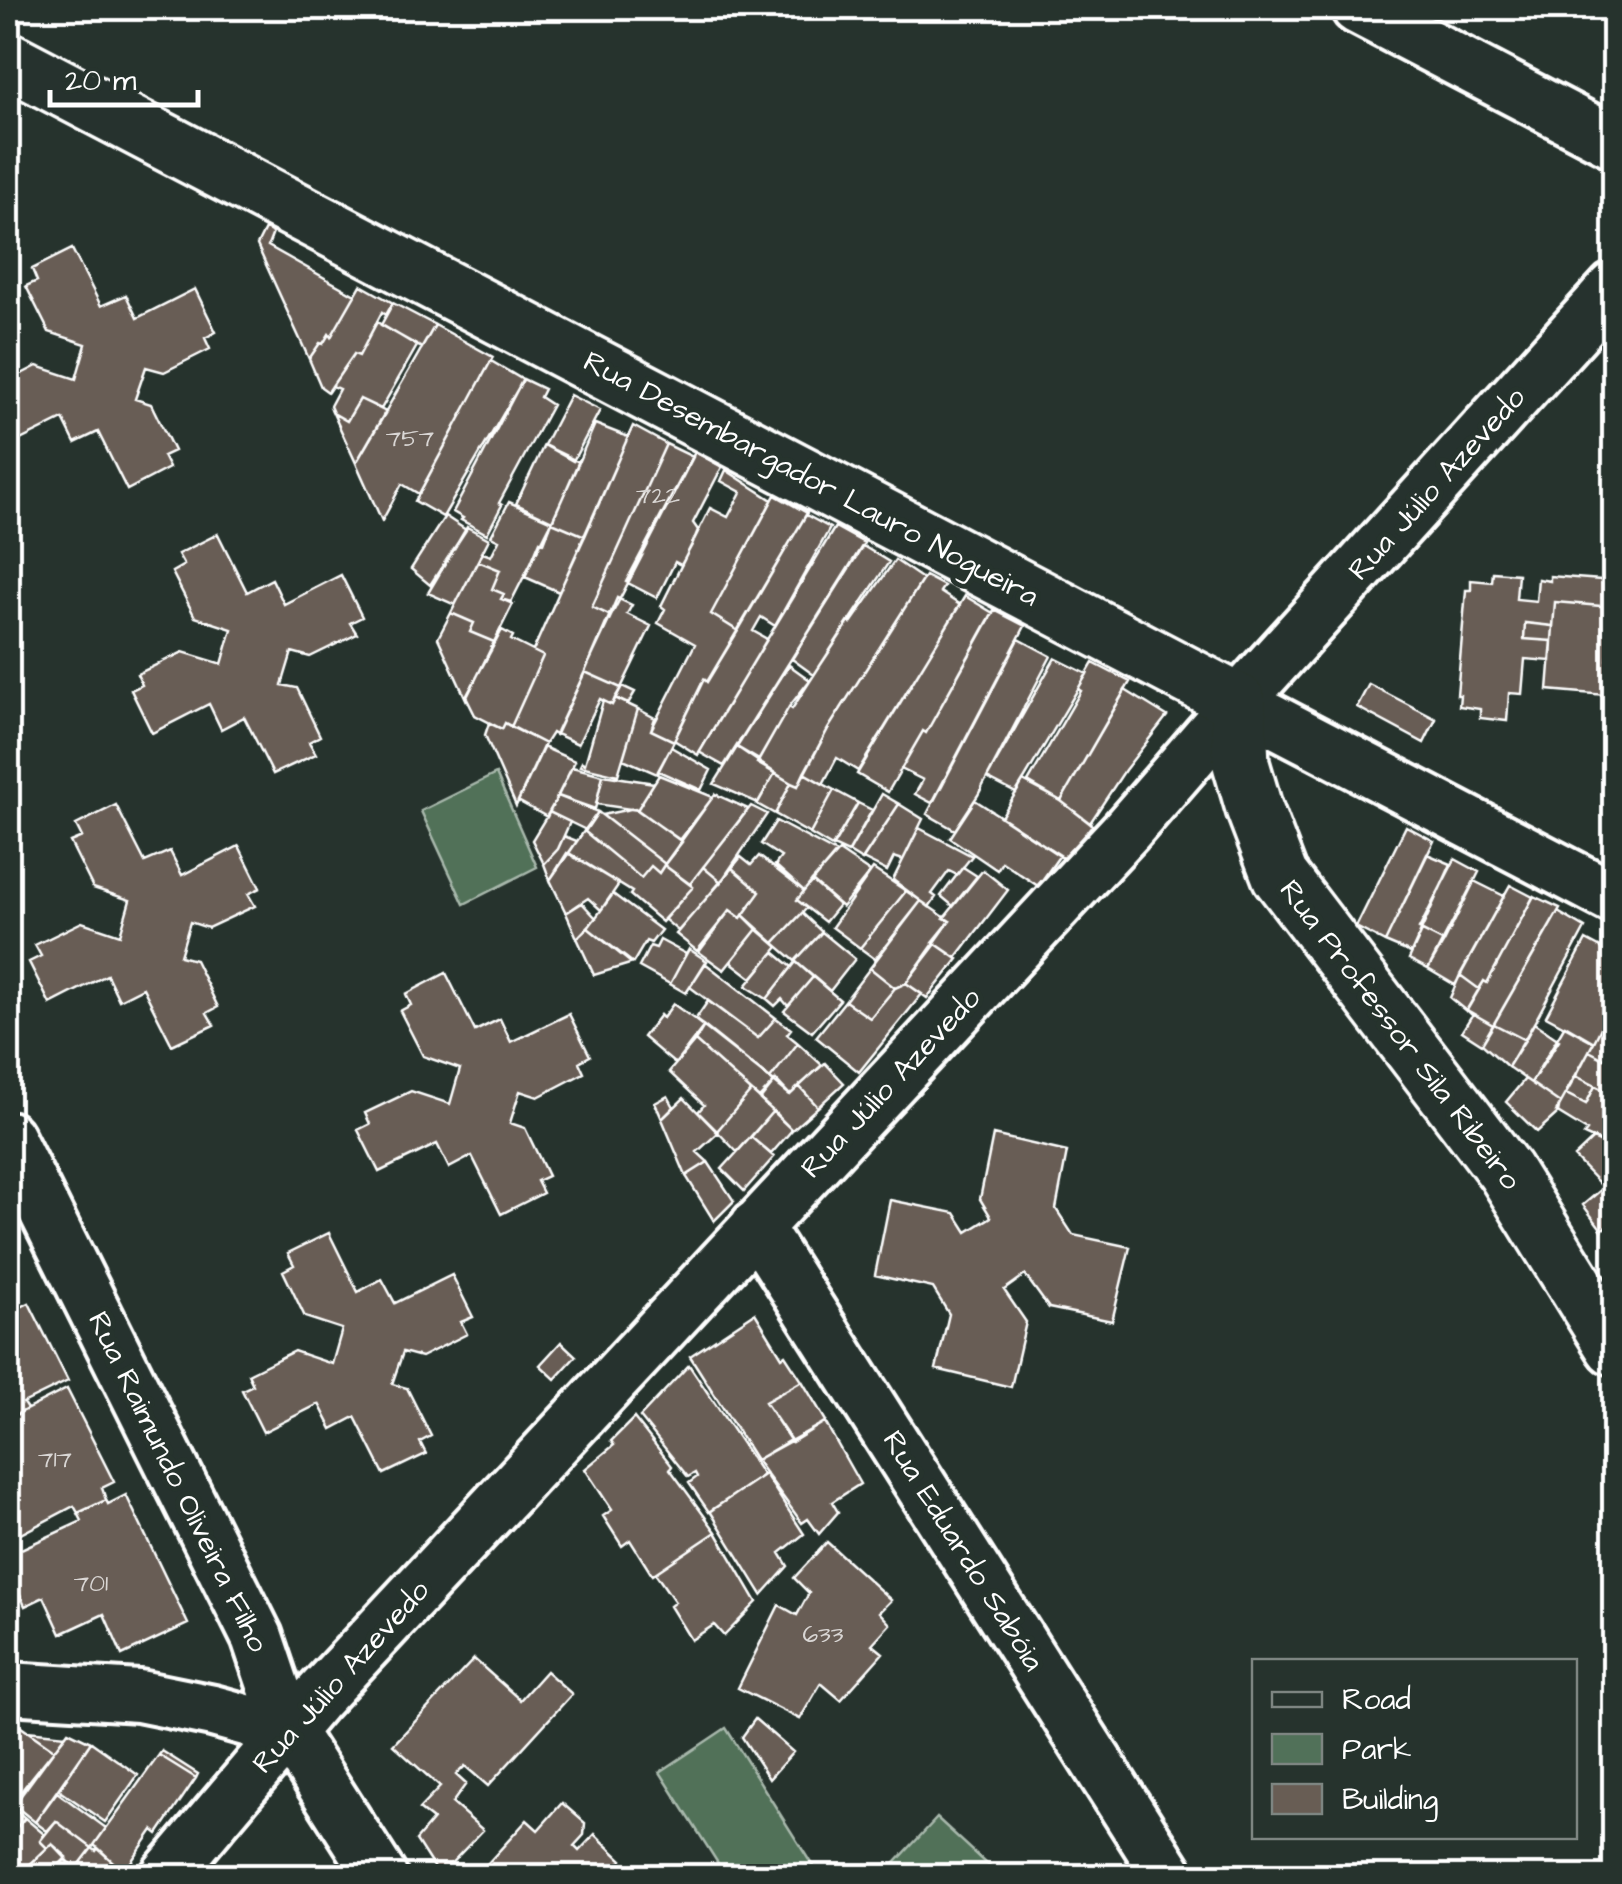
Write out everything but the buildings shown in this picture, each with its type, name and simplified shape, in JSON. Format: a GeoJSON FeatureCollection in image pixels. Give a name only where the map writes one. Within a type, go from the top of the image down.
{"type":"FeatureCollection","features":[{"type":"Feature","properties":{"kind":"street"},"geometry":{"type":"LineString","coordinates":[[1357,8],[1614,142]]}},
{"type":"Feature","properties":{"kind":"street","name":"Rua Desembargador Lauro Nogueira"},"geometry":{"type":"LineString","coordinates":[[8,60],[1614,898]]}},
{"type":"Feature","properties":{"kind":"street","name":"Rua Júlio Azevedo"},"geometry":{"type":"LineString","coordinates":[[166,1876],[289,1732],[1126,831],[1614,288]]}},
{"type":"Feature","properties":{"kind":"street","name":"Rua Professor Sila Ribeiro"},"geometry":{"type":"LineString","coordinates":[[1238,702],[1242,764],[1280,876],[1505,1171],[1614,1347]]}},
{"type":"Feature","properties":{"kind":"street","name":"Rua Raimundo Oliveira Filho"},"geometry":{"type":"LineString","coordinates":[[8,1137],[257,1637],[289,1732],[381,1876]]}},
{"type":"Feature","properties":{"kind":"street","name":"Rua Eduardo Sabóia"},"geometry":{"type":"LineString","coordinates":[[756,1226],[1170,1876]]}},
{"type":"Feature","properties":{"kind":"street"},"geometry":{"type":"LineString","coordinates":[[8,1688],[138,1696],[213,1710],[289,1732]]}},
{"type":"Feature","properties":{"kind":"green space"},"geometry":{"type":"Polygon","coordinates":[[[496,774],[537,867],[464,904],[421,811],[496,774]]]}},
{"type":"Feature","properties":{"kind":"green space"},"geometry":{"type":"Polygon","coordinates":[[[726,1728],[819,1876],[726,1876],[660,1772],[726,1728]]]}},
{"type":"Feature","properties":{"kind":"green space"},"geometry":{"type":"Polygon","coordinates":[[[937,1818],[997,1873],[883,1876],[937,1818]]]}}]}
